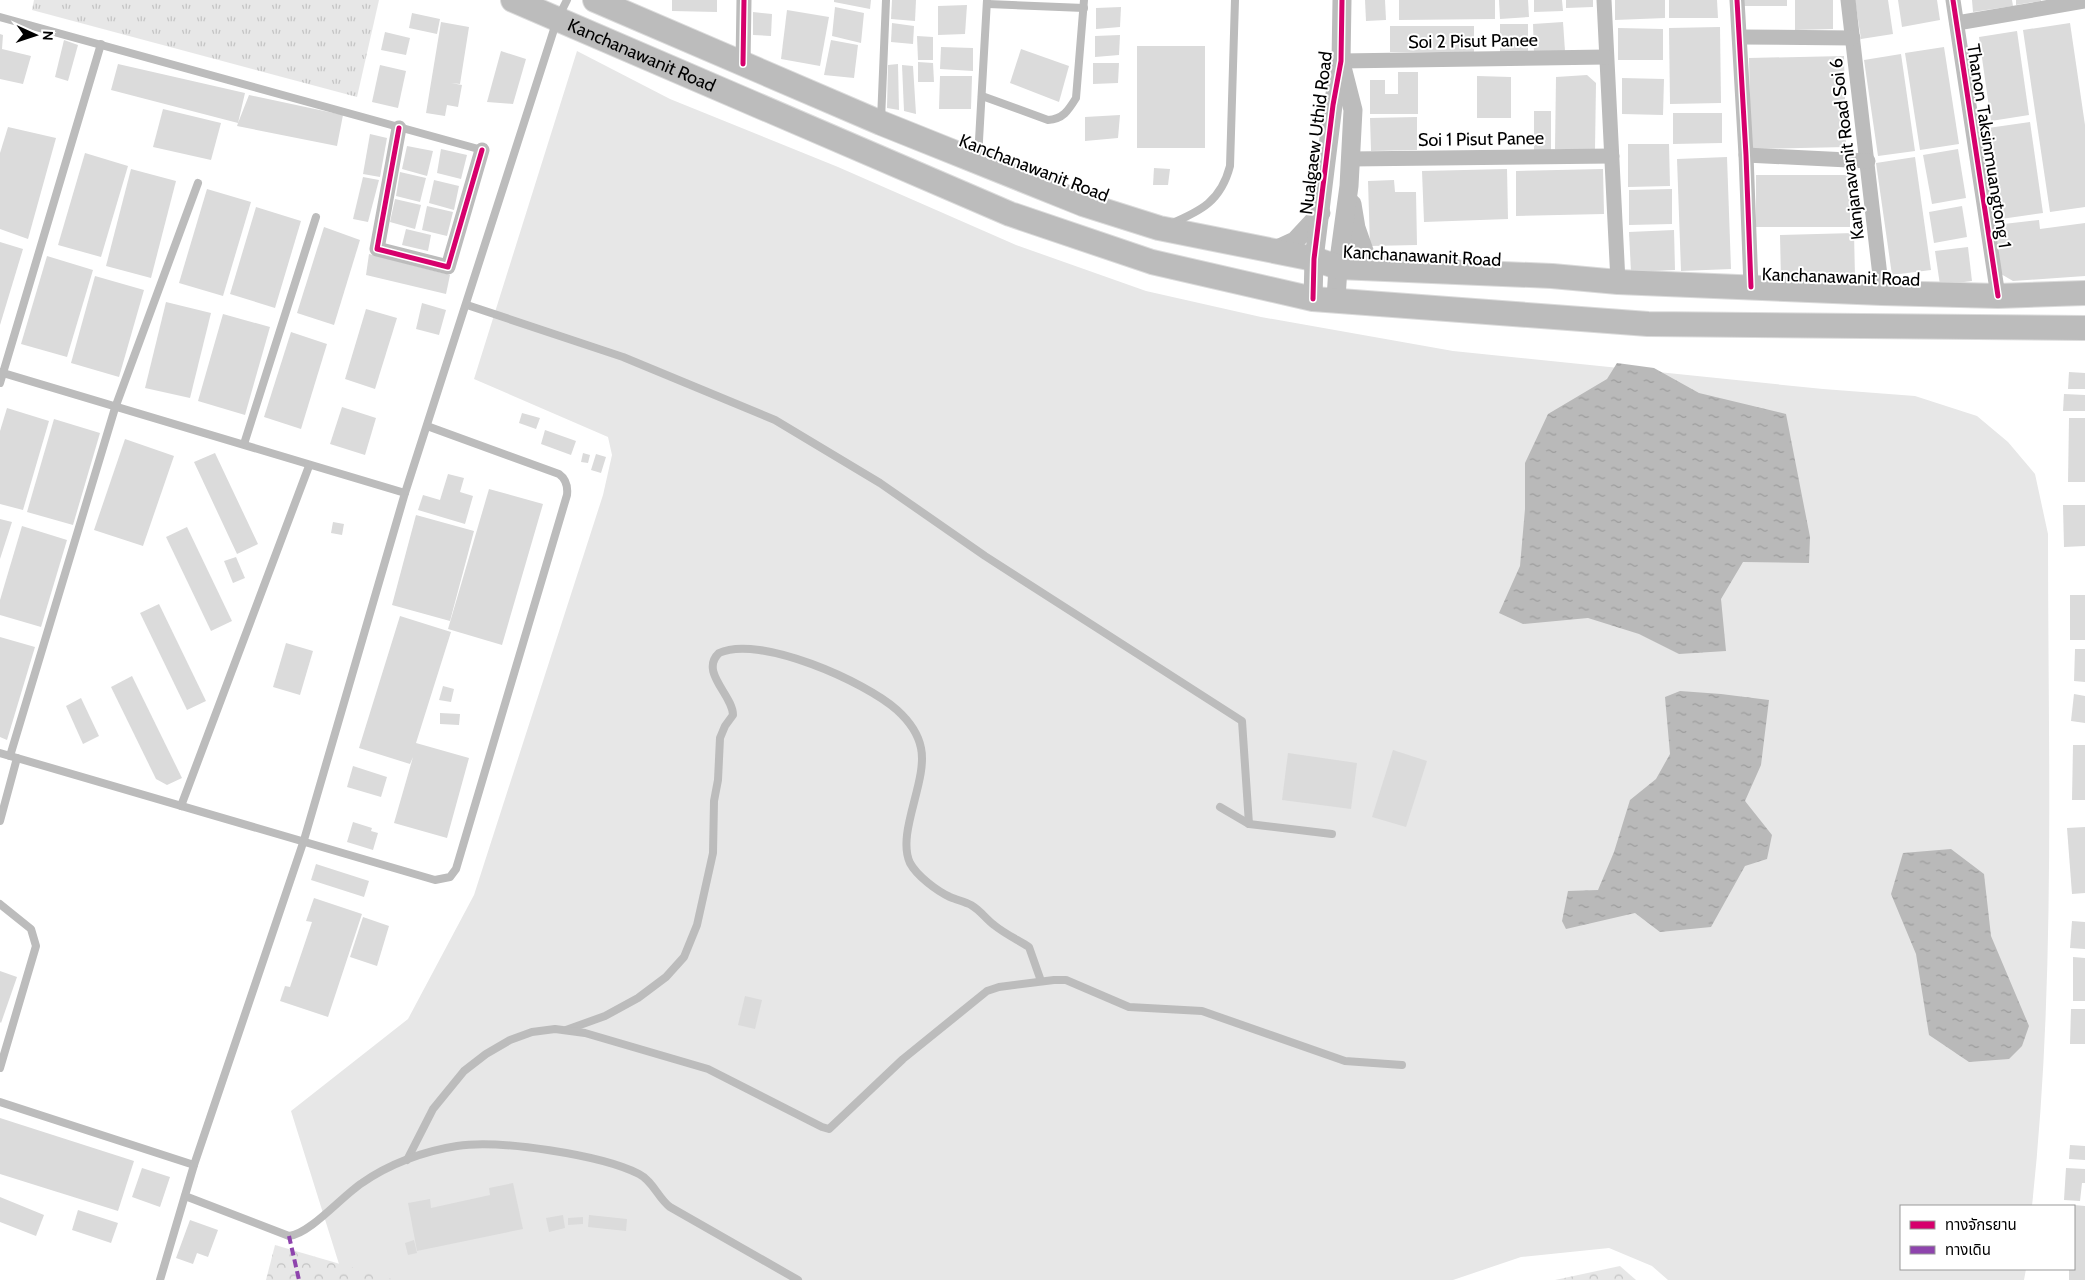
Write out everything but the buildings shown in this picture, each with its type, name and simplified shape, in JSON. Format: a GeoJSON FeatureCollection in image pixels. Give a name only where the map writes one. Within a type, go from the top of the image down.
{"type":"FeatureCollection","features":[{"type":"Feature","properties":{"kind":"main road","name":"Kanchanawanit Road"},"geometry":{"type":"LineString","coordinates":[[513,0],[562,10],[1010,214],[1152,262],[1313,299],[1336,299],[1648,324],[2085,328]]}},
{"type":"Feature","properties":{"kind":"main road","name":"Kanchanawanit Road"},"geometry":{"type":"LineString","coordinates":[[595,0],[881,123],[1083,204],[1159,228],[1314,259],[1338,267],[1552,276],[1618,282],[1882,293],[1998,296],[2085,294]]}},
{"type":"Feature","properties":{"kind":"street"},"geometry":{"type":"LineString","coordinates":[[743,64],[744,0]]}},
{"type":"Feature","properties":{"kind":"street","name":"Nualgaew Uthid Road"},"geometry":{"type":"LineString","coordinates":[[1313,299],[1314,259],[1333,105],[1341,61],[1342,0]]}},
{"type":"Feature","properties":{"kind":"street"},"geometry":{"type":"LineString","coordinates":[[1604,0],[1618,282]]}},
{"type":"Feature","properties":{"kind":"street"},"geometry":{"type":"LineString","coordinates":[[1737,0],[1746,155],[1750,287]]}},
{"type":"Feature","properties":{"kind":"street","name":"Kanjanavanit Road Soi 6"},"geometry":{"type":"LineString","coordinates":[[1848,0],[1882,293]]}},
{"type":"Feature","properties":{"kind":"street","name":"Thanon Taksinmuangtong 1"},"geometry":{"type":"LineString","coordinates":[[1953,0],[1998,296]]}},
{"type":"Feature","properties":{"kind":"street"},"geometry":{"type":"LineString","coordinates":[[1956,22],[2085,1]]}},
{"type":"Feature","properties":{"kind":"street"},"geometry":{"type":"LineString","coordinates":[[1740,37],[1853,38]]}},
{"type":"Feature","properties":{"kind":"street","name":"Soi 2 Pisut Panee"},"geometry":{"type":"LineString","coordinates":[[1341,61],[1606,58]]}},
{"type":"Feature","properties":{"kind":"street","name":"Nualgaew Uthid Road"},"geometry":{"type":"LineString","coordinates":[[1336,299],[1338,267],[1349,186],[1353,110],[1341,61]]}},
{"type":"Feature","properties":{"kind":"street"},"geometry":{"type":"LineString","coordinates":[[399,128],[377,249],[448,268],[482,150]]}},
{"type":"Feature","properties":{"kind":"street"},"geometry":{"type":"LineString","coordinates":[[1746,155],[1868,161]]}},
{"type":"Feature","properties":{"kind":"street","name":"Soi 1 Pisut Panee"},"geometry":{"type":"LineString","coordinates":[[1350,159],[1612,156]]}},
{"type":"Feature","properties":{"kind":"street"},"geometry":{"type":"LineString","coordinates":[[1349,186],[1356,228],[1370,268]]}},
{"type":"Feature","properties":{"kind":"street"},"geometry":{"type":"LineString","coordinates":[[1273,251],[1295,241],[1321,213]]}},
{"type":"Feature","properties":{"kind":"lane"},"geometry":{"type":"LineString","coordinates":[[881,123],[886,0]]}},
{"type":"Feature","properties":{"kind":"lane"},"geometry":{"type":"LineString","coordinates":[[1159,228],[1194,214],[1217,195],[1226,181],[1230,166],[1235,0]]}},
{"type":"Feature","properties":{"kind":"lane"},"geometry":{"type":"LineString","coordinates":[[978,162],[987,2],[1084,4],[1076,98],[1068,112],[1059,119],[1048,120],[982,96]]}},
{"type":"Feature","properties":{"kind":"lane"},"geometry":{"type":"LineString","coordinates":[[160,1280],[194,1165],[304,840],[405,493],[562,10]]}},
{"type":"Feature","properties":{"kind":"lane"},"geometry":{"type":"LineString","coordinates":[[0,16],[482,150]]}},
{"type":"Feature","properties":{"kind":"lane"},"geometry":{"type":"LineString","coordinates":[[0,383],[1,373],[102,44]]}},
{"type":"Feature","properties":{"kind":"lane"},"geometry":{"type":"LineString","coordinates":[[0,821],[14,757],[115,408],[198,183]]}},
{"type":"Feature","properties":{"kind":"lane"},"geometry":{"type":"LineString","coordinates":[[244,444],[316,218]]}},
{"type":"Feature","properties":{"kind":"lane"},"geometry":{"type":"LineString","coordinates":[[467,305],[623,357],[774,420],[880,483],[985,556],[1242,721],[1248,824]]}},
{"type":"Feature","properties":{"kind":"lane"},"geometry":{"type":"LineString","coordinates":[[1,373],[115,408],[244,444],[308,466],[405,493]]}},
{"type":"Feature","properties":{"kind":"lane"},"geometry":{"type":"LineString","coordinates":[[0,753],[304,840],[435,880],[450,877],[456,869],[567,495],[568,486],[559,474],[427,426]]}},
{"type":"Feature","properties":{"kind":"lane"},"geometry":{"type":"LineString","coordinates":[[182,806],[308,466]]}},
{"type":"Feature","properties":{"kind":"lane"},"geometry":{"type":"LineString","coordinates":[[564,1030],[600,1018],[638,998],[673,972],[689,948],[697,925],[713,852],[714,801],[719,773],[720,738],[725,726],[733,715],[732,708],[714,675],[713,666],[719,653],[735,649],[764,650],[810,664],[863,688],[885,700],[898,711],[916,732],[922,755],[921,772],[908,836],[907,850],[910,863],[923,878],[948,896],[972,906],[996,927],[1030,947],[1041,981]]}},
{"type":"Feature","properties":{"kind":"lane"},"geometry":{"type":"LineString","coordinates":[[1220,807],[1248,824],[1332,834]]}},
{"type":"Feature","properties":{"kind":"lane"},"geometry":{"type":"LineString","coordinates":[[0,904],[31,929],[36,946],[0,1068]]}},
{"type":"Feature","properties":{"kind":"lane"},"geometry":{"type":"LineString","coordinates":[[407,1160],[433,1109],[454,1082],[476,1062],[498,1046],[517,1037],[541,1031],[564,1030],[585,1033],[708,1069],[822,1127],[830,1129],[902,1059],[987,991],[999,987],[1041,981],[1066,980],[1129,1007],[1202,1011],[1345,1060],[1402,1066]]}},
{"type":"Feature","properties":{"kind":"lane"},"geometry":{"type":"LineString","coordinates":[[0,1102],[194,1165]]}},
{"type":"Feature","properties":{"kind":"lane"},"geometry":{"type":"LineString","coordinates":[[185,1196],[293,1236],[302,1233],[361,1183],[407,1160],[450,1147],[480,1144],[527,1148],[556,1152],[615,1166],[644,1177],[670,1207],[798,1280]]}},
{"type":"Feature","properties":{"kind":"green space"},"geometry":{"type":"Polygon","coordinates":[[[34,0],[379,0],[357,97],[32,10],[34,0]]]}},
{"type":"Feature","properties":{"kind":"green space"},"geometry":{"type":"Polygon","coordinates":[[[577,51],[670,99],[838,167],[1016,245],[1146,291],[1261,317],[1453,351],[1823,389],[1915,396],[1977,416],[2008,442],[2035,474],[2048,534],[2048,955],[2040,1123],[2032,1205],[1900,1205],[1900,1270],[2026,1270],[2024,1280],[1668,1280],[1652,1266],[1609,1248],[1521,1257],[1453,1280],[344,1280],[291,1111],[408,1019],[474,895],[603,495],[612,455],[608,437],[474,379],[577,51]]]}},
{"type":"Feature","properties":{"kind":"green space"},"geometry":{"type":"Polygon","coordinates":[[[275,1245],[395,1280],[266,1280],[275,1245]]]}},
{"type":"Feature","properties":{"kind":"green space"},"geometry":{"type":"Polygon","coordinates":[[[1620,1266],[1636,1280],[1555,1280],[1620,1266]]]}},
{"type":"Feature","properties":{"kind":"water"},"geometry":{"type":"Polygon","coordinates":[[[1617,363],[1654,368],[1699,393],[1786,414],[1810,537],[1809,563],[1743,562],[1721,599],[1726,651],[1679,654],[1639,634],[1588,618],[1523,624],[1499,613],[1520,566],[1525,509],[1525,463],[1548,414],[1607,379],[1617,363]]]}},
{"type":"Feature","properties":{"kind":"water"},"geometry":{"type":"Polygon","coordinates":[[[1680,691],[1769,700],[1761,765],[1745,801],[1772,835],[1767,859],[1745,866],[1711,927],[1660,932],[1635,913],[1566,929],[1562,921],[1568,891],[1598,890],[1614,852],[1630,800],[1656,779],[1670,754],[1665,697],[1680,691]]]}},
{"type":"Feature","properties":{"kind":"water"},"geometry":{"type":"Polygon","coordinates":[[[1951,849],[1984,874],[1991,936],[2029,1026],[2022,1046],[2009,1059],[1969,1062],[1929,1035],[1916,954],[1891,894],[1903,853],[1951,849]]]}},
{"type":"Feature","properties":{"kind":"marked path"},"geometry":{"type":"LineString","coordinates":[[289,1236],[299,1280]]}},
{"type":"Feature","properties":{"kind":"cycle path"},"geometry":{"type":"LineString","coordinates":[[743,64],[744,0]]}},
{"type":"Feature","properties":{"kind":"cycle path"},"geometry":{"type":"LineString","coordinates":[[1313,299],[1314,259],[1333,105],[1341,61],[1342,0]]}},
{"type":"Feature","properties":{"kind":"cycle path"},"geometry":{"type":"LineString","coordinates":[[1737,0],[1751,287]]}},
{"type":"Feature","properties":{"kind":"cycle path"},"geometry":{"type":"LineString","coordinates":[[1953,0],[1998,296]]}},
{"type":"Feature","properties":{"kind":"cycle path"},"geometry":{"type":"LineString","coordinates":[[399,128],[377,249],[448,267],[482,150]]}}]}
